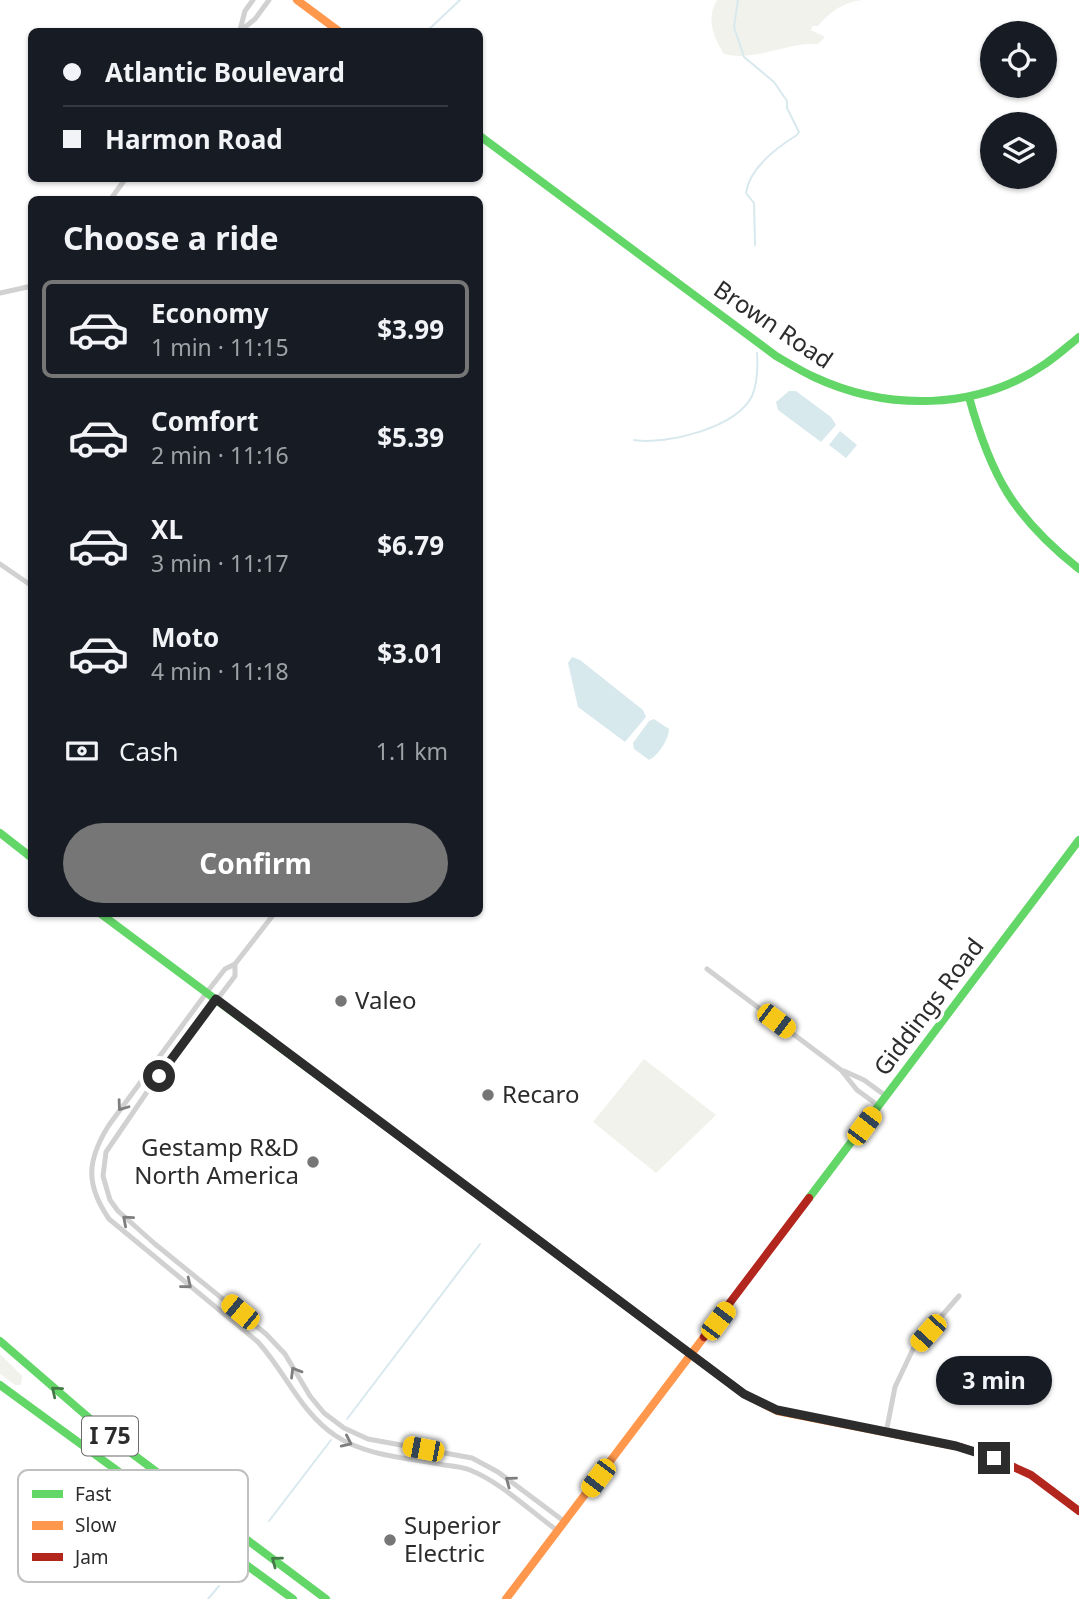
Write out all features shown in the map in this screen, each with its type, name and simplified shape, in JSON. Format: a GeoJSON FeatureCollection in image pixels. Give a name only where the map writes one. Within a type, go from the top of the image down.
{"type":"FeatureCollection","features":[{"type":"Feature","properties":{"kind":"main road"},"geometry":{"type":"LineString","coordinates":[[297,0],[335,28]]}},
{"type":"Feature","properties":{"kind":"main road","name":"Brown Road"},"geometry":{"type":"LineString","coordinates":[[483,138],[751,338],[802,372],[840,389],[881,400],[925,403],[969,397]]}},
{"type":"Feature","properties":{"kind":"main road"},"geometry":{"type":"LineString","coordinates":[[1079,337],[1032,372],[1003,386],[969,397],[985,455],[1006,495],[1034,531],[1079,569]]}},
{"type":"Feature","properties":{"kind":"main road"},"geometry":{"type":"LineString","coordinates":[[0,832],[28,855]]}},
{"type":"Feature","properties":{"kind":"main road","name":"Giddings Road"},"geometry":{"type":"LineString","coordinates":[[506,1599],[1079,840]]}},
{"type":"Feature","properties":{"kind":"main road"},"geometry":{"type":"LineString","coordinates":[[105,917],[744,1394],[777,1410],[956,1446],[994,1458],[1031,1475],[1079,1511]]}},
{"type":"Feature","properties":{"kind":"main road","name":"I 75"},"geometry":{"type":"LineString","coordinates":[[0,1341],[118,1443],[154,1470]]}},
{"type":"Feature","properties":{"kind":"main road","name":"I 75"},"geometry":{"type":"LineString","coordinates":[[0,1385],[116,1470]]}},
{"type":"Feature","properties":{"kind":"main road","name":"I 75"},"geometry":{"type":"LineString","coordinates":[[248,1540],[326,1599]]}},
{"type":"Feature","properties":{"kind":"main road","name":"I 75"},"geometry":{"type":"LineString","coordinates":[[248,1566],[293,1599]]}},
{"type":"Feature","properties":{"kind":"street"},"geometry":{"type":"LineString","coordinates":[[240,28],[245,11],[254,0]]}},
{"type":"Feature","properties":{"kind":"street"},"geometry":{"type":"LineString","coordinates":[[243,28],[255,19],[269,0]]}},
{"type":"Feature","properties":{"kind":"street"},"geometry":{"type":"LineString","coordinates":[[0,293],[28,287]]}},
{"type":"Feature","properties":{"kind":"street"},"geometry":{"type":"LineString","coordinates":[[0,565],[28,583]]}},
{"type":"Feature","properties":{"kind":"street"},"geometry":{"type":"LineString","coordinates":[[272,917],[235,964],[225,969],[206,992],[95,1147],[91,1177],[100,1206],[109,1219],[258,1342],[316,1421],[338,1438],[365,1450],[468,1469],[492,1482],[558,1531]]}},
{"type":"Feature","properties":{"kind":"street"},"geometry":{"type":"LineString","coordinates":[[235,964],[235,976],[106,1152],[103,1176],[110,1200],[118,1211],[155,1244],[267,1334],[285,1354],[312,1399],[324,1413],[344,1428],[368,1438],[472,1458],[498,1472],[565,1522]]}},
{"type":"Feature","properties":{"kind":"street"},"geometry":{"type":"LineString","coordinates":[[707,969],[841,1070],[864,1080],[886,1096]]}},
{"type":"Feature","properties":{"kind":"street"},"geometry":{"type":"LineString","coordinates":[[841,1070],[857,1090],[879,1106]]}},
{"type":"Feature","properties":{"kind":"street"},"geometry":{"type":"LineString","coordinates":[[886,1433],[895,1387],[909,1358],[959,1296]]}},
{"type":"Feature","properties":{"kind":"shaded area"},"geometry":{"type":"Polygon","coordinates":[[[717,0],[862,0],[843,6],[832,12],[818,26],[812,26],[811,30],[825,37],[818,44],[736,56],[724,54],[714,34],[711,20],[717,0]]]}},
{"type":"Feature","properties":{"kind":"shaded area"},"geometry":{"type":"Polygon","coordinates":[[[789,391],[796,391],[831,417],[836,425],[821,442],[778,410],[776,402],[789,391]]]}},
{"type":"Feature","properties":{"kind":"shaded area"},"geometry":{"type":"Polygon","coordinates":[[[840,431],[857,445],[846,458],[829,445],[840,431]]]}},
{"type":"Feature","properties":{"kind":"shaded area"},"geometry":{"type":"Polygon","coordinates":[[[572,657],[580,660],[643,710],[646,717],[625,742],[578,707],[568,663],[572,657]]]}},
{"type":"Feature","properties":{"kind":"shaded area"},"geometry":{"type":"Polygon","coordinates":[[[654,719],[669,729],[669,733],[659,751],[649,760],[634,749],[633,743],[649,721],[654,719]]]}},
{"type":"Feature","properties":{"kind":"shaded area"},"geometry":{"type":"Polygon","coordinates":[[[644,1059],[716,1115],[656,1173],[593,1122],[644,1059]]]}},
{"type":"Feature","properties":{"kind":"shaded area"},"geometry":{"type":"Polygon","coordinates":[[[0,1354],[22,1376],[21,1385],[15,1385],[0,1374],[0,1354]]]}},
{"type":"Feature","properties":{"kind":"waterway"},"geometry":{"type":"LineString","coordinates":[[430,28],[460,0]]}},
{"type":"Feature","properties":{"kind":"waterway"},"geometry":{"type":"LineString","coordinates":[[738,0],[734,27],[744,57],[774,82],[787,101],[787,108],[799,132],[765,160],[748,184],[746,193],[754,203],[755,245]]}},
{"type":"Feature","properties":{"kind":"waterway"},"geometry":{"type":"LineString","coordinates":[[634,440],[682,437],[731,417],[744,407],[752,396],[757,375],[757,353]]}},
{"type":"Feature","properties":{"kind":"waterway"},"geometry":{"type":"LineString","coordinates":[[347,1419],[480,1244]]}},
{"type":"Feature","properties":{"kind":"waterway"},"geometry":{"type":"LineString","coordinates":[[269,1521],[331,1440]]}},
{"type":"Feature","properties":{"kind":"waterway"},"geometry":{"type":"LineString","coordinates":[[208,1599],[219,1586]]}},
{"type":"Feature","properties":{"kind":"traffic: fast"},"geometry":{"type":"LineString","coordinates":[[483,138],[776,356],[809,375],[842,388],[901,400],[961,398],[990,391],[1019,379],[1049,361],[1079,337]]}},
{"type":"Feature","properties":{"kind":"traffic: fast"},"geometry":{"type":"LineString","coordinates":[[969,397],[986,450],[1008,494],[1037,531],[1079,569]]}},
{"type":"Feature","properties":{"kind":"traffic: fast"},"geometry":{"type":"LineString","coordinates":[[0,833],[28,855]]}},
{"type":"Feature","properties":{"kind":"traffic: fast"},"geometry":{"type":"LineString","coordinates":[[809,1198],[1079,840]]}},
{"type":"Feature","properties":{"kind":"traffic: fast"},"geometry":{"type":"LineString","coordinates":[[105,917],[537,1239]]}},
{"type":"Feature","properties":{"kind":"traffic: fast"},"geometry":{"type":"LineString","coordinates":[[0,1341],[118,1443],[154,1470]]}},
{"type":"Feature","properties":{"kind":"traffic: fast"},"geometry":{"type":"LineString","coordinates":[[0,1385],[116,1470]]}},
{"type":"Feature","properties":{"kind":"traffic: fast"},"geometry":{"type":"LineString","coordinates":[[248,1540],[326,1599]]}},
{"type":"Feature","properties":{"kind":"traffic: fast"},"geometry":{"type":"LineString","coordinates":[[248,1566],[293,1599]]}},
{"type":"Feature","properties":{"kind":"traffic: slow"},"geometry":{"type":"LineString","coordinates":[[297,0],[335,28]]}},
{"type":"Feature","properties":{"kind":"traffic: slow"},"geometry":{"type":"LineString","coordinates":[[537,1239],[744,1394],[777,1411],[960,1447]]}},
{"type":"Feature","properties":{"kind":"traffic: slow"},"geometry":{"type":"LineString","coordinates":[[506,1599],[704,1337]]}},
{"type":"Feature","properties":{"kind":"traffic: jam"},"geometry":{"type":"LineString","coordinates":[[704,1337],[809,1198]]}},
{"type":"Feature","properties":{"kind":"traffic: jam"},"geometry":{"type":"LineString","coordinates":[[960,1447],[994,1458],[1031,1475],[1079,1511]]}},
{"type":"Feature","properties":{"kind":"place","name":"Valeo"},"geometry":{"type":"Point","coordinates":[341,1001]}},
{"type":"Feature","properties":{"kind":"place","name":"Recaro"},"geometry":{"type":"Point","coordinates":[488,1095]}},
{"type":"Feature","properties":{"kind":"place","name":"Gestamp R&D North America"},"geometry":{"type":"Point","coordinates":[313,1162]}},
{"type":"Feature","properties":{"kind":"place","name":"Superior Electric"},"geometry":{"type":"Point","coordinates":[390,1540]}},
{"type":"Feature","properties":{"kind":"route"},"geometry":{"type":"LineString","coordinates":[[159,1076],[216,999],[744,1394],[777,1410],[956,1446],[994,1458]]}}]}
